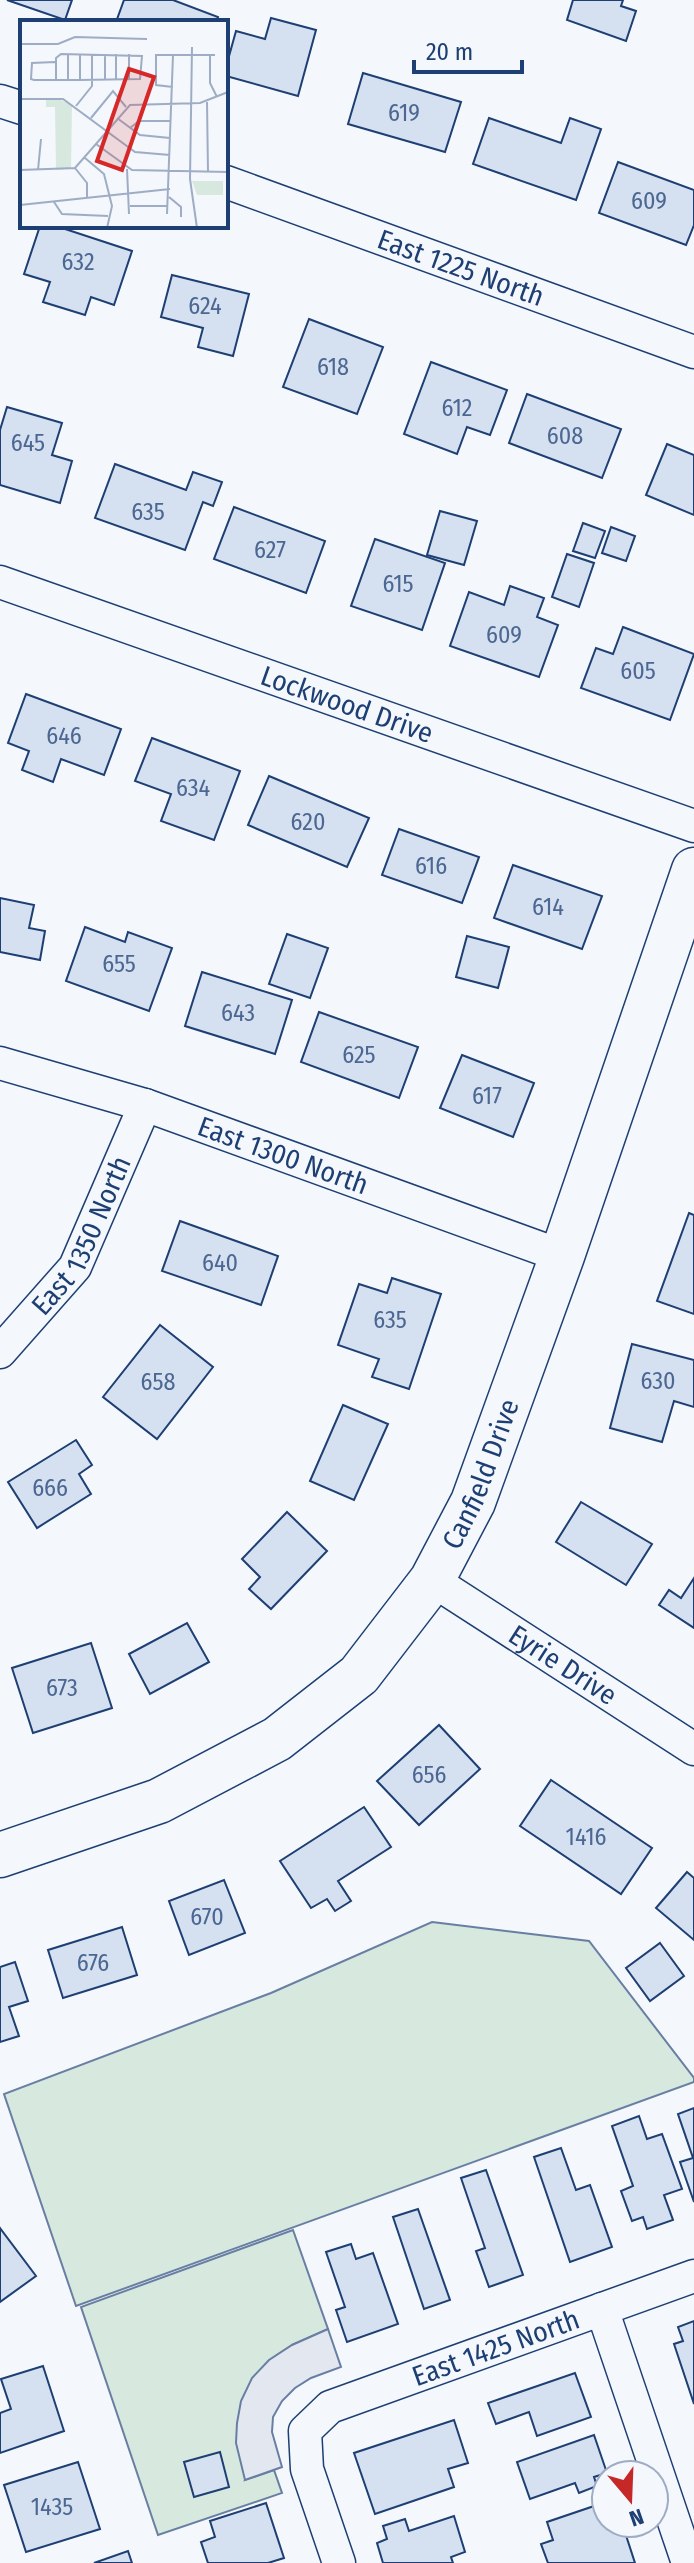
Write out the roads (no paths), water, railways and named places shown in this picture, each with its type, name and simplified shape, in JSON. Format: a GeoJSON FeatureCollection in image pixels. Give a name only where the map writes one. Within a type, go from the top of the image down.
{"type":"FeatureCollection","features":[{"type":"Feature","properties":{"kind":"street"},"geometry":{"type":"LineString","coordinates":[[0,101],[20,107]]}},
{"type":"Feature","properties":{"kind":"street","name":"East 1225 North"},"geometry":{"type":"LineString","coordinates":[[228,183],[694,352]]}},
{"type":"Feature","properties":{"kind":"street","name":"Lockwood Drive"},"geometry":{"type":"LineString","coordinates":[[0,582],[694,826]]}},
{"type":"Feature","properties":{"kind":"street","name":"Canfield Drive"},"geometry":{"type":"LineString","coordinates":[[0,1855],[159,1801],[277,1739],[359,1675],[432,1580],[473,1502],[562,1256],[694,870]]}},
{"type":"Feature","properties":{"kind":"street","name":"East 1300 North"},"geometry":{"type":"LineString","coordinates":[[0,1063],[145,1105],[562,1256]]}},
{"type":"Feature","properties":{"kind":"street","name":"East 1350 North"},"geometry":{"type":"LineString","coordinates":[[0,1352],[75,1267],[145,1105]]}},
{"type":"Feature","properties":{"kind":"street","name":"Eyrie Drive"},"geometry":{"type":"LineString","coordinates":[[432,1580],[694,1749]]}},
{"type":"Feature","properties":{"kind":"street","name":"East 1425 North"},"geometry":{"type":"LineString","coordinates":[[339,2563],[307,2469],[305,2431],[330,2407],[694,2276]]}},
{"type":"Feature","properties":{"kind":"street"},"geometry":{"type":"LineString","coordinates":[[602,2309],[688,2563]]}}]}
